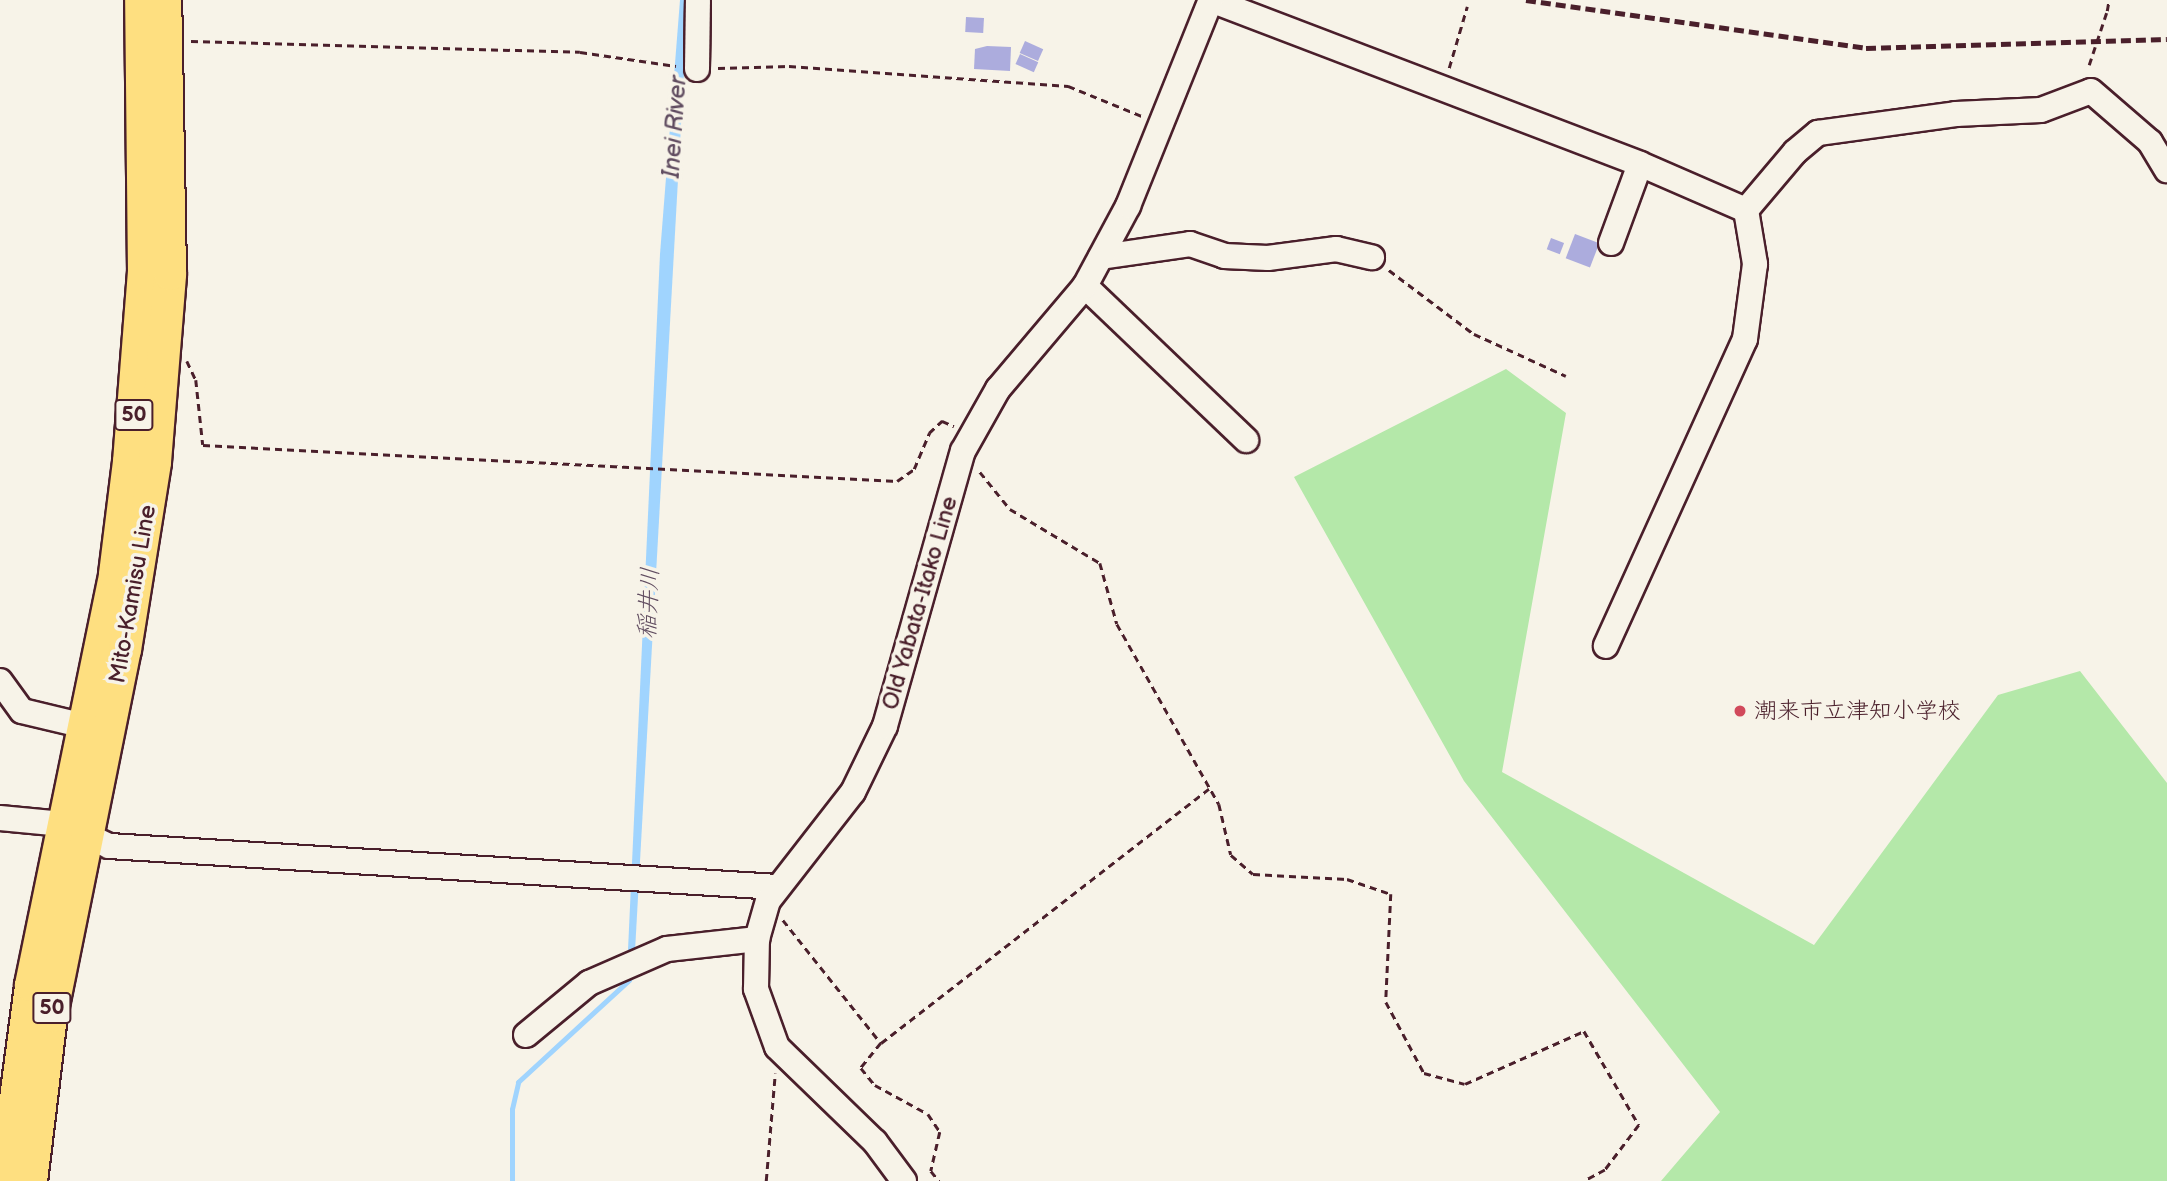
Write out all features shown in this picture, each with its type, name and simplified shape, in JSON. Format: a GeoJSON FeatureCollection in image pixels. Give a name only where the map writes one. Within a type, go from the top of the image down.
{"type":"FeatureCollection","features":[{"type":"Feature","properties":{"kind":"main road","name":"Mito-Kamisu Line"},"geometry":{"type":"LineString","coordinates":[[31,1181],[85,726],[115,574],[141,347],[145,121],[141,0]]}},
{"type":"Feature","properties":{"kind":"main road","name":"Mito-Kamisu Line"},"geometry":{"type":"LineString","coordinates":[[5,1181],[31,985],[74,830],[139,574],[166,352],[171,222],[165,0]]}},
{"type":"Feature","properties":{"kind":"street"},"geometry":{"type":"LineString","coordinates":[[697,69],[698,0]]}},
{"type":"Feature","properties":{"kind":"street"},"geometry":{"type":"LineString","coordinates":[[1211,0],[1640,164],[1746,210]]}},
{"type":"Feature","properties":{"kind":"street","name":"Old Yabata-Itako Line"},"geometry":{"type":"LineString","coordinates":[[904,1181],[875,1142],[777,1046],[756,989],[757,939],[772,894],[853,792],[885,726],[969,442],[998,389],[1085,286],[1101,257],[1161,124],[1211,0]]}},
{"type":"Feature","properties":{"kind":"street"},"geometry":{"type":"LineString","coordinates":[[1606,646],[1745,339],[1755,264],[1746,210],[1795,152],[1818,134],[1956,114],[2041,110],[2091,91],[2150,142],[2167,170]]}},
{"type":"Feature","properties":{"kind":"street"},"geometry":{"type":"LineString","coordinates":[[1611,243],[1640,164]]}},
{"type":"Feature","properties":{"kind":"street"},"geometry":{"type":"LineString","coordinates":[[1101,257],[1190,244],[1224,256],[1268,258],[1336,248],[1372,257]]}},
{"type":"Feature","properties":{"kind":"street"},"geometry":{"type":"LineString","coordinates":[[1085,286],[1246,440]]}},
{"type":"Feature","properties":{"kind":"street"},"geometry":{"type":"LineString","coordinates":[[0,681],[22,711],[85,726]]}},
{"type":"Feature","properties":{"kind":"street"},"geometry":{"type":"LineString","coordinates":[[0,818],[74,830],[109,846],[635,878],[772,894]]}},
{"type":"Feature","properties":{"kind":"street"},"geometry":{"type":"LineString","coordinates":[[526,1035],[589,983],[667,949],[757,939]]}},
{"type":"Feature","properties":{"kind":"path"},"geometry":{"type":"LineString","coordinates":[[2089,65],[2109,0]]}},
{"type":"Feature","properties":{"kind":"path"},"geometry":{"type":"LineString","coordinates":[[1443,88],[1467,7]]}},
{"type":"Feature","properties":{"kind":"path"},"geometry":{"type":"LineString","coordinates":[[168,41],[580,52],[668,64]]}},
{"type":"Feature","properties":{"kind":"path"},"geometry":{"type":"LineString","coordinates":[[697,69],[789,66],[1068,86],[1161,124]]}},
{"type":"Feature","properties":{"kind":"path"},"geometry":{"type":"LineString","coordinates":[[1372,257],[1474,334],[1566,376]]}},
{"type":"Feature","properties":{"kind":"path"},"geometry":{"type":"LineString","coordinates":[[166,352],[183,353],[197,380],[203,445],[897,481],[914,469],[929,433],[942,421],[969,442],[1010,509],[1100,563],[1117,624],[1219,804],[1231,855],[1253,874],[1347,879],[1391,894],[1386,1002],[1424,1073],[1465,1084],[1584,1031],[1639,1125],[1605,1170],[1584,1181]]}},
{"type":"Feature","properties":{"kind":"path"},"geometry":{"type":"LineString","coordinates":[[939,1181],[932,1171],[940,1132],[928,1114],[875,1085],[861,1068],[881,1043],[1209,789]]}},
{"type":"Feature","properties":{"kind":"path"},"geometry":{"type":"LineString","coordinates":[[772,894],[881,1043]]}},
{"type":"Feature","properties":{"kind":"path"},"geometry":{"type":"LineString","coordinates":[[766,1181],[777,1046]]}},
{"type":"Feature","properties":{"kind":"green space"},"geometry":{"type":"Polygon","coordinates":[[[1506,369],[1566,413],[1502,772],[1814,945],[1998,695],[2080,671],[2167,783],[2167,1181],[1661,1181],[1720,1112],[1464,781],[1294,477],[1506,369]]]}},
{"type":"Feature","properties":{"kind":"water","name":"Inei River"},"geometry":{"type":"Polygon","coordinates":[[[680,0],[688,0],[635,951],[628,950],[660,254],[680,0]]]}},
{"type":"Feature","properties":{"kind":"building"},"geometry":{"type":"Polygon","coordinates":[[[966,17],[984,18],[983,33],[965,32],[966,17]]]}},
{"type":"Feature","properties":{"kind":"building"},"geometry":{"type":"Polygon","coordinates":[[[1025,41],[1043,49],[1038,61],[1020,53],[1025,41]]]}},
{"type":"Feature","properties":{"kind":"building"},"geometry":{"type":"Polygon","coordinates":[[[987,46],[1011,47],[1010,71],[974,69],[975,49],[987,46]]]}},
{"type":"Feature","properties":{"kind":"building"},"geometry":{"type":"Polygon","coordinates":[[[1020,54],[1038,62],[1034,72],[1016,64],[1020,54]]]}},
{"type":"Feature","properties":{"kind":"building"},"geometry":{"type":"Polygon","coordinates":[[[1575,234],[1599,243],[1590,268],[1566,258],[1575,234]]]}},
{"type":"Feature","properties":{"kind":"building"},"geometry":{"type":"Polygon","coordinates":[[[1551,238],[1564,243],[1560,254],[1547,249],[1551,238]]]}},
{"type":"Feature","properties":{"kind":"waterway","name":"稲井川"},"geometry":{"type":"LineString","coordinates":[[512,1181],[512,1109],[518,1082],[629,980]]}},
{"type":"Feature","properties":{"kind":"railway"},"geometry":{"type":"LineString","coordinates":[[1526,0],[1866,48],[2167,39]]}},
{"type":"Feature","properties":{"kind":"place","name":"潮来市立津知小学校"},"geometry":{"type":"Point","coordinates":[1740,711]}}]}
